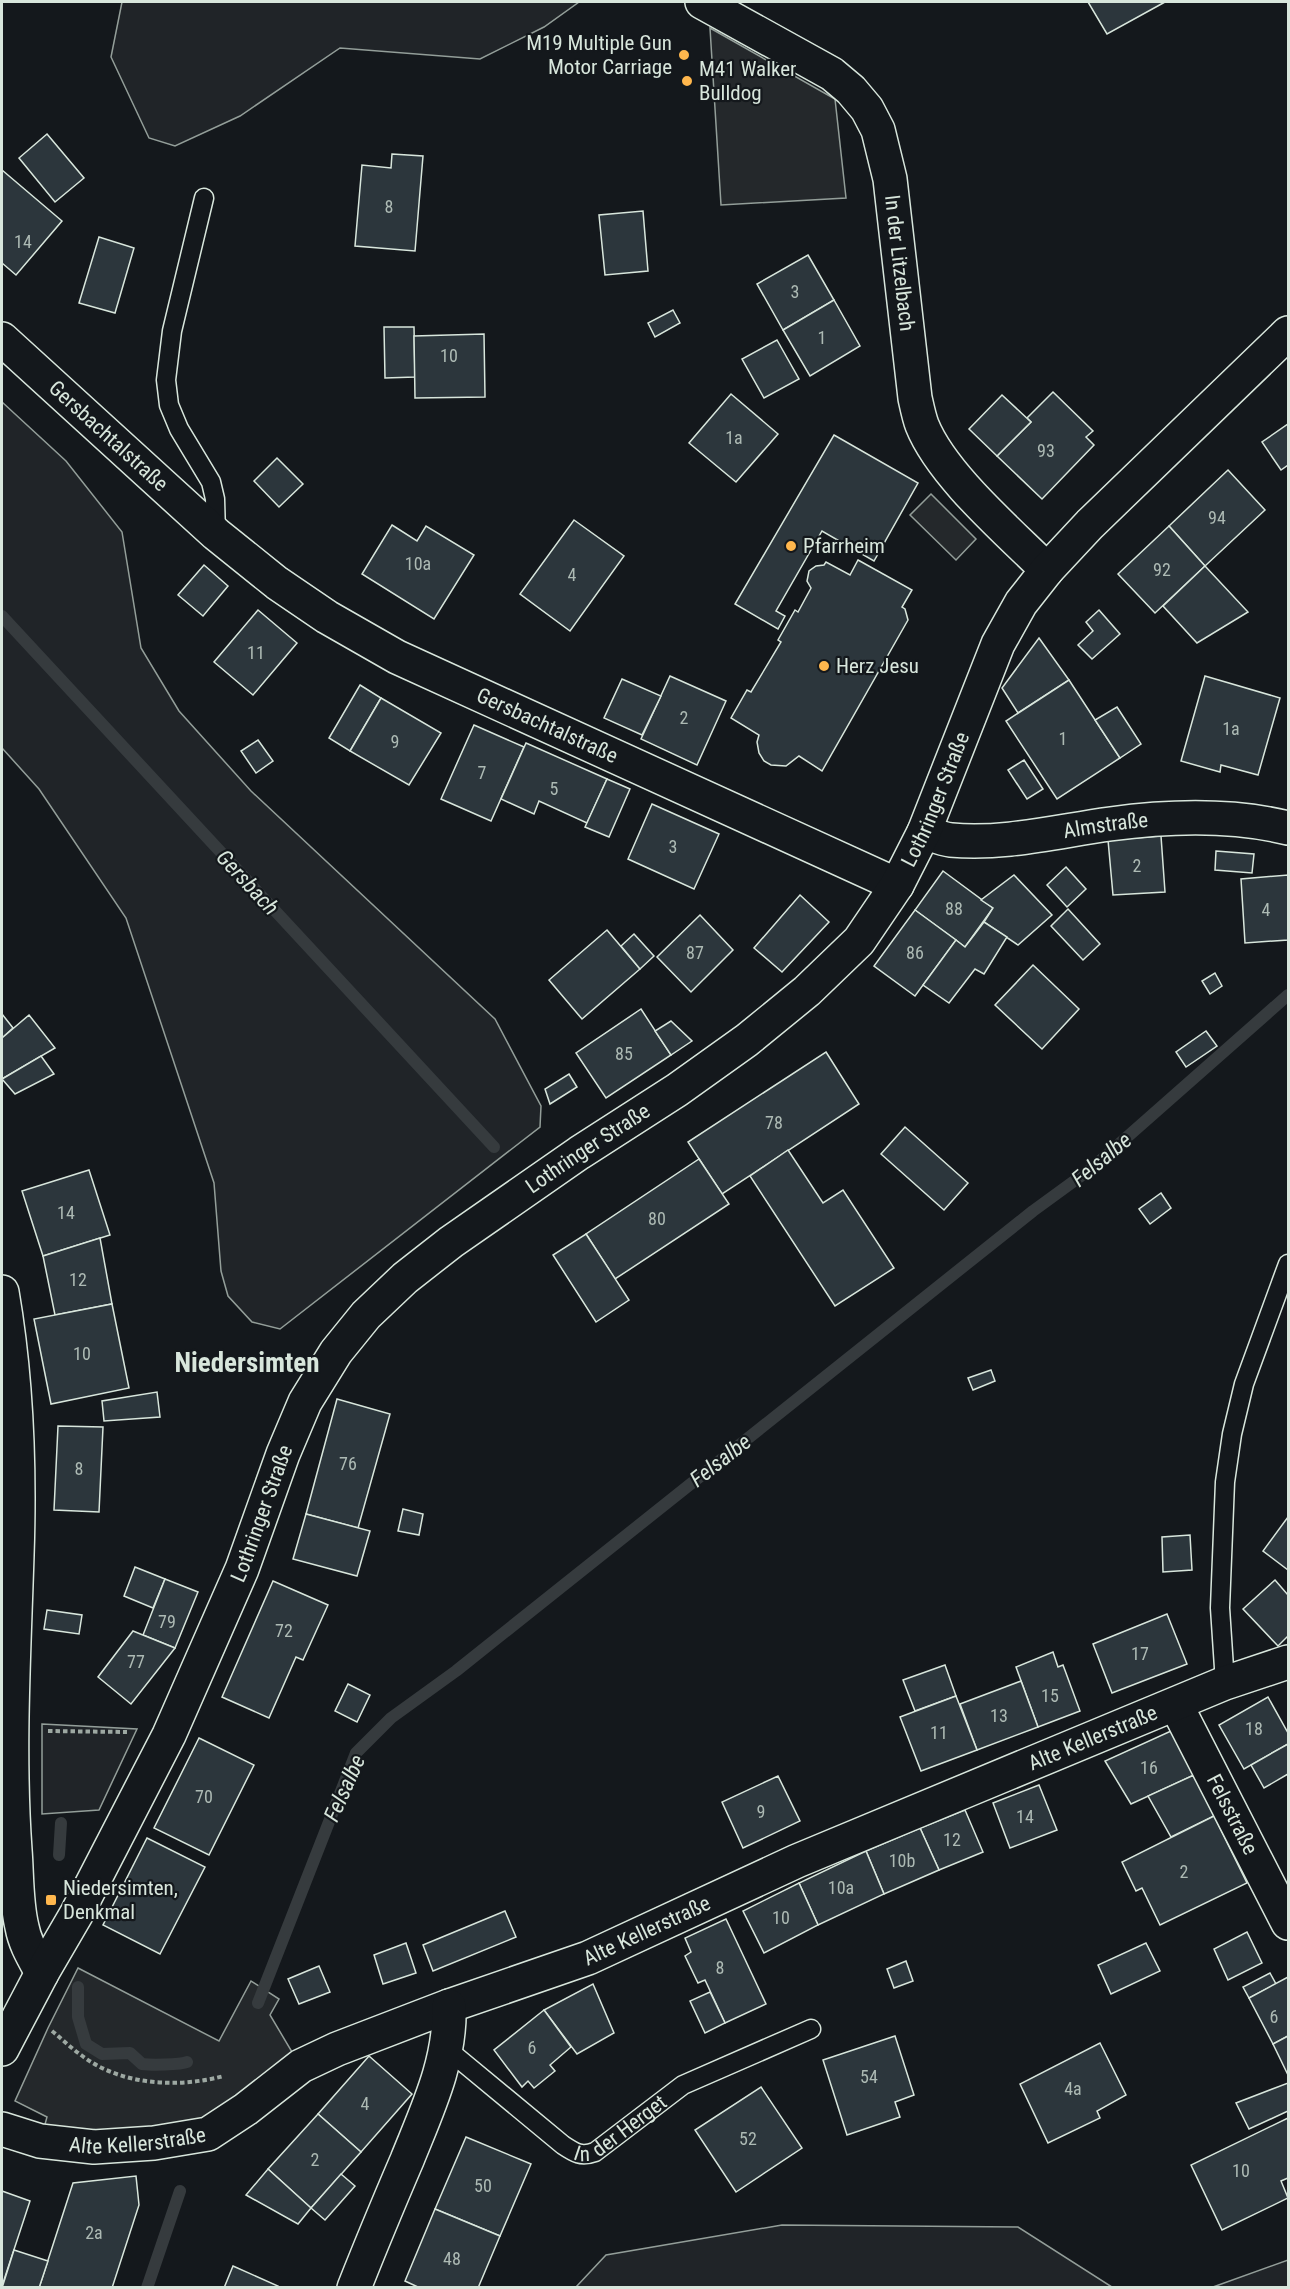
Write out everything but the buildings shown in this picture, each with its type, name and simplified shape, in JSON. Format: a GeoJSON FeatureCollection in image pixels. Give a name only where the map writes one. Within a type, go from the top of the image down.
{"type":"FeatureCollection","features":[{"type":"Feature","properties":{"kind":"street","name":"In der Litzelbach"},"geometry":{"type":"LineString","coordinates":[[702,2],[832,74],[851,90],[867,109],[878,130],[890,179],[915,398],[922,426],[941,459],[981,506],[1047,570]]}},
{"type":"Feature","properties":{"kind":"street","name":"Lothringer Straße"},"geometry":{"type":"LineString","coordinates":[[2,2049],[76,1914],[169,1735],[242,1569],[283,1454],[305,1402],[336,1352],[374,1308],[405,1278],[451,1242],[747,1040],[807,991],[859,940],[897,885],[924,832],[998,644],[1021,603],[1047,570],[1090,524],[1288,333]]}},
{"type":"Feature","properties":{"kind":"street","name":"Gersbachtalstraße"},"geometry":{"type":"LineString","coordinates":[[2,339],[216,534],[277,583],[327,617],[398,657],[897,885]]}},
{"type":"Feature","properties":{"kind":"street","name":"Almstraße"},"geometry":{"type":"LineString","coordinates":[[924,832],[948,840],[1003,839],[1112,824],[1181,818],[1232,818],[1288,828]]}},
{"type":"Feature","properties":{"kind":"street"},"geometry":{"type":"LineString","coordinates":[[2,1292],[18,1434],[11,1730],[12,1804],[21,1926],[29,1950],[42,1973]]}},
{"type":"Feature","properties":{"kind":"street","name":"Alte Kellerstraße"},"geometry":{"type":"LineString","coordinates":[[2,2129],[40,2140],[94,2147],[154,2143],[208,2134],[246,2109],[301,2066],[337,2049],[450,2006],[588,1958],[796,1861],[1225,1683],[1288,1662]]}},
{"type":"Feature","properties":{"kind":"street","name":"Felsstraße"},"geometry":{"type":"LineString","coordinates":[[1176,1704],[1288,1923]]}},
{"type":"Feature","properties":{"kind":"street"},"geometry":{"type":"LineString","coordinates":[[354,2288],[434,2094],[447,2049],[450,2006]]}},
{"type":"Feature","properties":{"kind":"lane","name":"Gersbachtalstraße"},"geometry":{"type":"LineString","coordinates":[[204,198],[172,331],[166,380],[169,405],[179,429],[211,482],[216,499],[216,534]]}},
{"type":"Feature","properties":{"kind":"lane"},"geometry":{"type":"LineString","coordinates":[[1225,1683],[1220,1608],[1225,1482],[1232,1434],[1244,1384],[1288,1264]]}},
{"type":"Feature","properties":{"kind":"lane","name":"In der Herget"},"geometry":{"type":"LineString","coordinates":[[447,2049],[563,2145],[584,2156],[595,2152],[683,2085],[811,2030]]}},
{"type":"Feature","properties":{"kind":"path"},"geometry":{"type":"LineString","coordinates":[[11,1730],[119,1732]]}},
{"type":"Feature","properties":{"kind":"path"},"geometry":{"type":"LineString","coordinates":[[21,2013],[48,2028],[82,2056],[110,2072],[156,2084],[211,2079],[230,2074]]}},
{"type":"Feature","properties":{"kind":"shaded area"},"geometry":{"type":"Polygon","coordinates":[[[122,2],[579,2],[544,27],[480,59],[340,48],[240,116],[175,146],[149,138],[111,57],[122,2]]]}},
{"type":"Feature","properties":{"kind":"shaded area"},"geometry":{"type":"Polygon","coordinates":[[[710,28],[835,99],[846,198],[721,205],[710,28]]]}},
{"type":"Feature","properties":{"kind":"shaded area"},"geometry":{"type":"Polygon","coordinates":[[[2,402],[66,461],[122,532],[141,648],[179,711],[251,791],[495,1019],[541,1106],[540,1127],[280,1329],[252,1322],[228,1296],[221,1271],[214,1183],[126,918],[39,789],[2,748],[2,402]]]}},
{"type":"Feature","properties":{"kind":"shaded area"},"geometry":{"type":"Polygon","coordinates":[[[931,494],[976,539],[956,560],[910,515],[931,494]]]}},
{"type":"Feature","properties":{"kind":"shaded area"},"geometry":{"type":"Polygon","coordinates":[[[42,1724],[137,1729],[99,1810],[42,1814],[42,1724]]]}},
{"type":"Feature","properties":{"kind":"shaded area"},"geometry":{"type":"Polygon","coordinates":[[[78,1968],[219,2041],[251,1981],[279,1999],[270,2015],[298,2062],[207,2125],[74,2132],[44,2128],[47,2117],[15,2101],[78,1968]]]}},
{"type":"Feature","properties":{"kind":"shaded area"},"geometry":{"type":"Polygon","coordinates":[[[782,2225],[1018,2227],[1112,2287],[576,2287],[606,2255],[782,2225]]]}},
{"type":"Feature","properties":{"kind":"shaded area"},"geometry":{"type":"Polygon","coordinates":[[[1288,2260],[1288,2287],[1213,2287],[1288,2260]]]}},
{"type":"Feature","properties":{"kind":"waterway","name":"Gersbach"},"geometry":{"type":"LineString","coordinates":[[2,616],[494,1147]]}},
{"type":"Feature","properties":{"kind":"waterway","name":"Felsalbe"},"geometry":{"type":"LineString","coordinates":[[258,2003],[356,1753],[391,1718],[456,1671],[1033,1211],[1092,1168],[1288,995]]}},
{"type":"Feature","properties":{"kind":"waterway"},"geometry":{"type":"LineString","coordinates":[[59,1855],[61,1823]]}},
{"type":"Feature","properties":{"kind":"waterway"},"geometry":{"type":"LineString","coordinates":[[78,1987],[78,2017],[86,2044],[102,2054],[130,2053],[142,2064],[187,2062]]}},
{"type":"Feature","properties":{"kind":"waterway","name":"Felsalbe"},"geometry":{"type":"LineString","coordinates":[[147,2288],[180,2191]]}},
{"type":"Feature","properties":{"kind":"place","name":"M19 Multiple Gun Motor Carriage"},"geometry":{"type":"Point","coordinates":[684,55]}},
{"type":"Feature","properties":{"kind":"place","name":"M41 Walker Bulldog"},"geometry":{"type":"Point","coordinates":[687,81]}},
{"type":"Feature","properties":{"kind":"place","name":"Pfarrheim"},"geometry":{"type":"Point","coordinates":[791,546]}},
{"type":"Feature","properties":{"kind":"place","name":"Herz Jesu"},"geometry":{"type":"Point","coordinates":[824,666]}},
{"type":"Feature","properties":{"kind":"place","name":"Niedersimten, Denkmal"},"geometry":{"type":"Point","coordinates":[51,1900]}},
{"type":"Feature","properties":{"kind":"district","name":"Niedersimten"},"geometry":{"type":"Point","coordinates":[247,1363]}}]}
